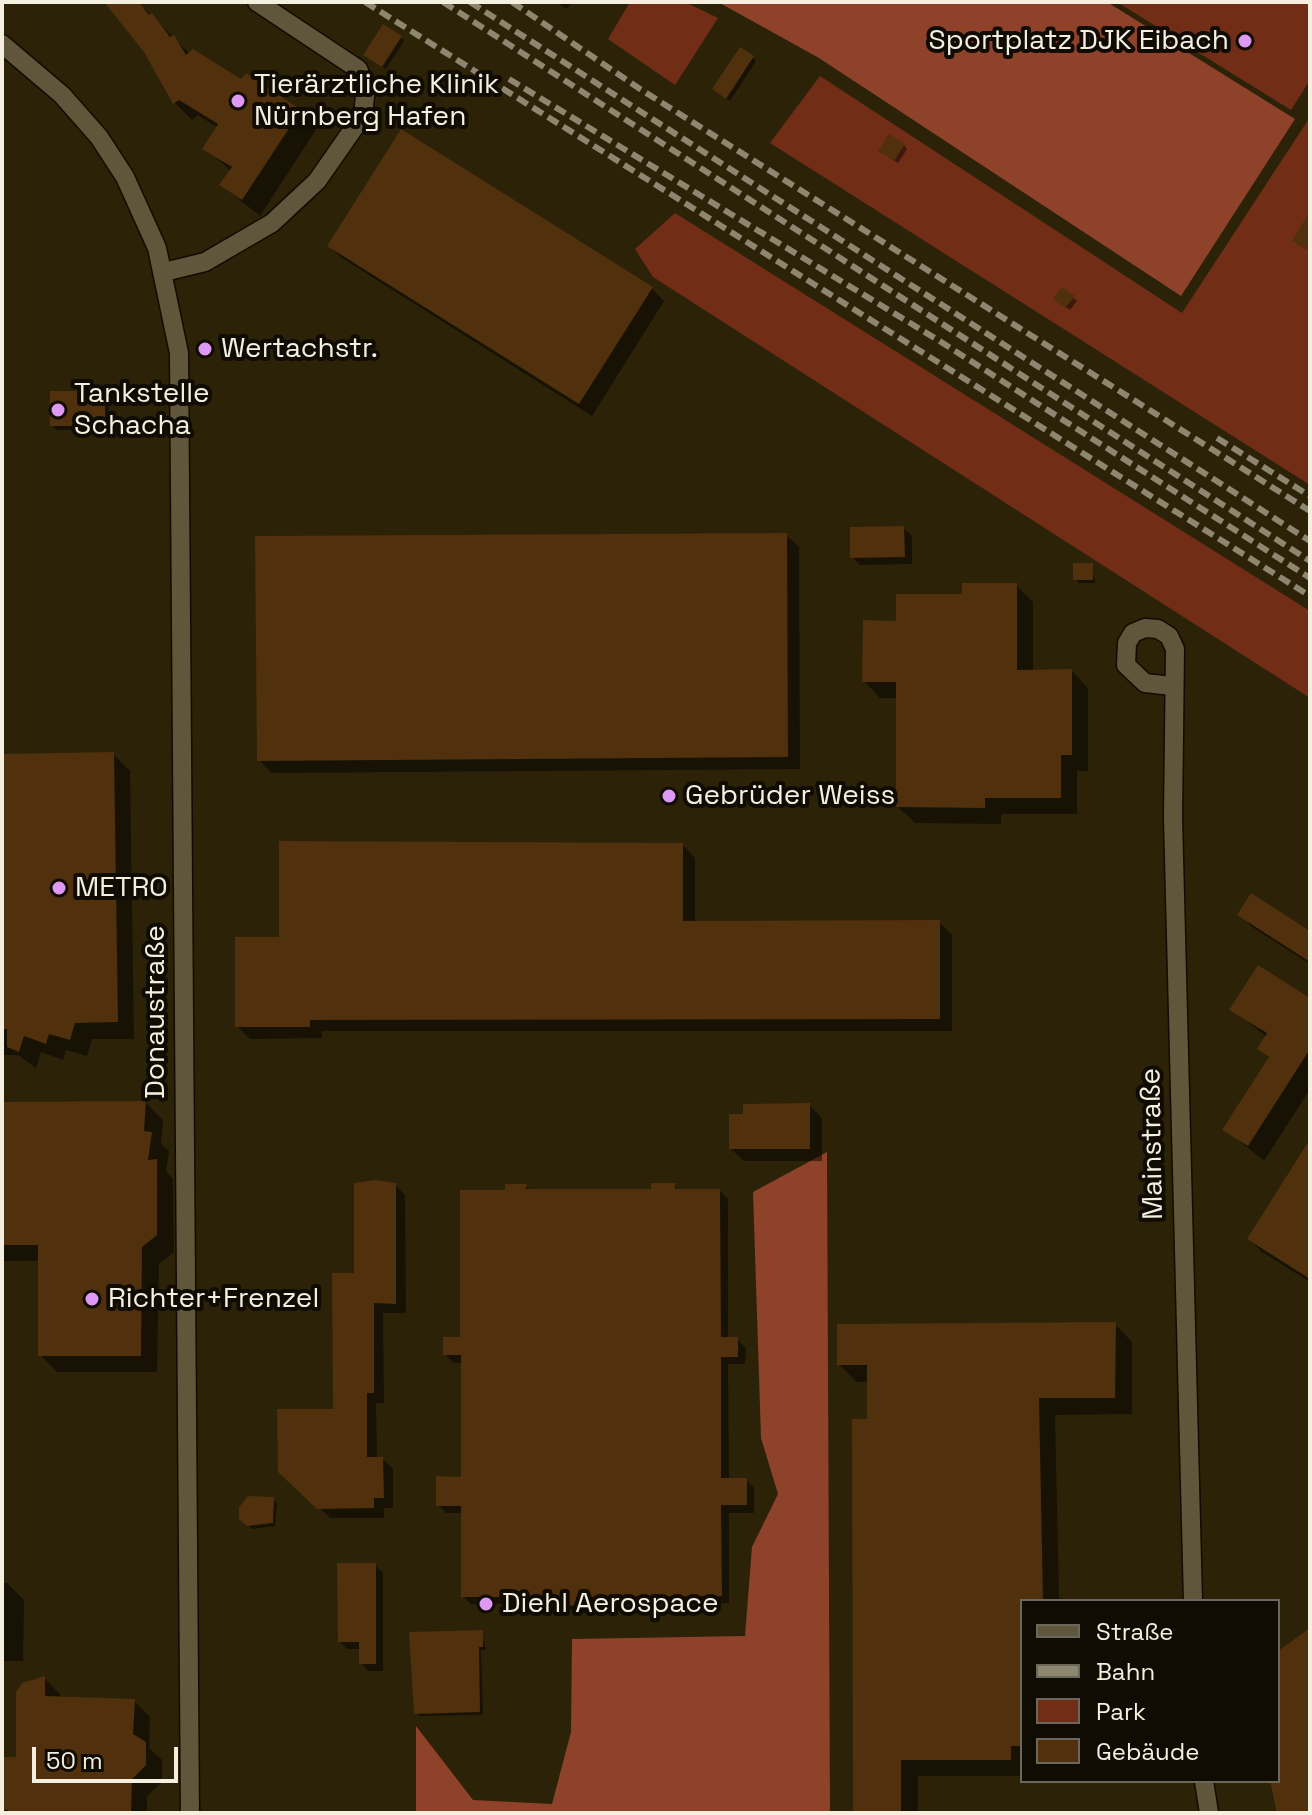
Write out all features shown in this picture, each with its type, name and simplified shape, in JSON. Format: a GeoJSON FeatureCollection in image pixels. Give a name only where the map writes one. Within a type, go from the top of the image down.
{"type":"FeatureCollection","features":[{"type":"Feature","properties":{"kind":"street"},"geometry":{"type":"LineString","coordinates":[[164,272],[205,262],[272,223],[317,181],[363,115],[366,87],[358,69],[257,2]]}},
{"type":"Feature","properties":{"kind":"street","name":"Donaustraße"},"geometry":{"type":"LineString","coordinates":[[2,44],[62,95],[99,137],[125,177],[147,223],[164,272],[179,353],[190,1813]]}},
{"type":"Feature","properties":{"kind":"street","name":"Donaustraße"},"geometry":{"type":"LineString","coordinates":[[2,55],[27,65]]}},
{"type":"Feature","properties":{"kind":"street","name":"Mainstraße"},"geometry":{"type":"LineString","coordinates":[[1172,686],[1193,1599]]}},
{"type":"Feature","properties":{"kind":"street"},"geometry":{"type":"LineString","coordinates":[[1204,1783],[1209,1813]]}},
{"type":"Feature","properties":{"kind":"green space"},"geometry":{"type":"Polygon","coordinates":[[[630,2],[685,2],[718,18],[675,85],[608,39],[630,2]]]}},
{"type":"Feature","properties":{"kind":"green space","name":"Sportplatz DJK Eibach"},"geometry":{"type":"Polygon","coordinates":[[[1117,2],[1310,2],[1310,80],[1291,110],[1117,2]]]}},
{"type":"Feature","properties":{"kind":"green space"},"geometry":{"type":"Polygon","coordinates":[[[820,76],[1182,313],[1310,117],[1310,485],[770,143],[820,76]]]}},
{"type":"Feature","properties":{"kind":"green space"},"geometry":{"type":"Polygon","coordinates":[[[675,213],[1310,611],[1310,698],[653,277],[635,249],[675,213]]]}},
{"type":"Feature","properties":{"kind":"shaded area"},"geometry":{"type":"Polygon","coordinates":[[[718,2],[1107,2],[1295,119],[1181,296],[819,58],[718,2]]]}},
{"type":"Feature","properties":{"kind":"shaded area"},"geometry":{"type":"Polygon","coordinates":[[[827,1152],[830,1813],[416,1813],[416,1726],[473,1800],[552,1804],[571,1732],[572,1639],[745,1636],[752,1547],[778,1494],[761,1438],[753,1192],[827,1152]]]}},
{"type":"Feature","properties":{"kind":"building","name":"Tierärztliche Klinik Nürnberg Hafen"},"geometry":{"type":"Polygon","coordinates":[[[104,2],[139,2],[149,15],[152,13],[170,37],[174,35],[186,55],[193,49],[241,79],[246,73],[301,110],[242,200],[219,185],[232,167],[202,149],[218,124],[179,100],[173,104],[144,52],[104,2]]]}},
{"type":"Feature","properties":{"kind":"building"},"geometry":{"type":"Polygon","coordinates":[[[383,24],[402,36],[382,67],[363,55],[383,24]]]}},
{"type":"Feature","properties":{"kind":"building"},"geometry":{"type":"Polygon","coordinates":[[[740,47],[754,56],[726,99],[712,89],[740,47]]]}},
{"type":"Feature","properties":{"kind":"building"},"geometry":{"type":"Polygon","coordinates":[[[401,129],[653,287],[579,404],[327,246],[401,129]]]}},
{"type":"Feature","properties":{"kind":"building"},"geometry":{"type":"Polygon","coordinates":[[[889,134],[905,144],[894,161],[878,151],[889,134]]]}},
{"type":"Feature","properties":{"kind":"building"},"geometry":{"type":"Polygon","coordinates":[[[1310,211],[1310,252],[1292,241],[1310,211]]]}},
{"type":"Feature","properties":{"kind":"building"},"geometry":{"type":"Polygon","coordinates":[[[1062,287],[1075,296],[1065,308],[1053,299],[1062,287]]]}},
{"type":"Feature","properties":{"kind":"building"},"geometry":{"type":"Polygon","coordinates":[[[50,391],[90,391],[90,401],[105,401],[105,420],[90,420],[90,426],[50,426],[50,391]]]}},
{"type":"Feature","properties":{"kind":"building"},"geometry":{"type":"Polygon","coordinates":[[[904,526],[905,557],[850,558],[850,527],[904,526]]]}},
{"type":"Feature","properties":{"kind":"building"},"geometry":{"type":"Polygon","coordinates":[[[787,533],[788,757],[257,761],[255,536],[787,533]]]}},
{"type":"Feature","properties":{"kind":"building"},"geometry":{"type":"Polygon","coordinates":[[[1073,563],[1093,563],[1093,580],[1073,580],[1073,563]]]}},
{"type":"Feature","properties":{"kind":"building"},"geometry":{"type":"Polygon","coordinates":[[[962,583],[1017,583],[1017,670],[1072,669],[1072,755],[1061,755],[1061,798],[985,798],[985,808],[896,807],[896,682],[862,682],[863,620],[896,621],[896,594],[962,594],[962,583]]]}},
{"type":"Feature","properties":{"kind":"building","name":"METRO"},"geometry":{"type":"Polygon","coordinates":[[[114,752],[118,1022],[75,1023],[70,1040],[49,1034],[46,1044],[24,1036],[19,1052],[7,1047],[7,1029],[2,1029],[2,754],[114,752]]]}},
{"type":"Feature","properties":{"kind":"building"},"geometry":{"type":"Polygon","coordinates":[[[279,841],[683,843],[683,921],[940,920],[940,1019],[310,1020],[310,1027],[235,1027],[235,937],[279,937],[279,841]]]}},
{"type":"Feature","properties":{"kind":"building"},"geometry":{"type":"Polygon","coordinates":[[[1251,893],[1310,931],[1310,962],[1237,915],[1251,893]]]}},
{"type":"Feature","properties":{"kind":"building"},"geometry":{"type":"Polygon","coordinates":[[[1258,965],[1310,998],[1310,1049],[1248,1146],[1222,1130],[1269,1057],[1257,1049],[1267,1033],[1229,1010],[1258,965]]]}},
{"type":"Feature","properties":{"kind":"building"},"geometry":{"type":"Polygon","coordinates":[[[146,1101],[144,1131],[152,1132],[148,1160],[157,1159],[157,1235],[142,1247],[141,1356],[38,1356],[38,1245],[2,1245],[2,1102],[146,1101]]]}},
{"type":"Feature","properties":{"kind":"building"},"geometry":{"type":"Polygon","coordinates":[[[810,1103],[810,1149],[729,1149],[729,1114],[743,1114],[743,1104],[810,1103]]]}},
{"type":"Feature","properties":{"kind":"building"},"geometry":{"type":"Polygon","coordinates":[[[1310,1139],[1310,1279],[1247,1239],[1310,1139]]]}},
{"type":"Feature","properties":{"kind":"building"},"geometry":{"type":"Polygon","coordinates":[[[375,1180],[396,1183],[396,1304],[374,1303],[374,1393],[367,1393],[367,1457],[383,1457],[384,1498],[374,1498],[374,1508],[317,1509],[278,1472],[277,1409],[333,1409],[332,1273],[354,1273],[354,1183],[375,1180]]]}},
{"type":"Feature","properties":{"kind":"building"},"geometry":{"type":"Polygon","coordinates":[[[651,1183],[675,1183],[675,1189],[720,1189],[721,1337],[738,1337],[738,1357],[721,1357],[721,1478],[747,1478],[747,1505],[721,1505],[722,1596],[584,1597],[584,1605],[564,1606],[564,1597],[461,1597],[461,1506],[436,1506],[436,1476],[461,1477],[461,1355],[443,1355],[443,1337],[460,1337],[460,1190],[505,1190],[505,1184],[527,1184],[526,1189],[651,1189],[651,1183]]]}},
{"type":"Feature","properties":{"kind":"building"},"geometry":{"type":"Polygon","coordinates":[[[1116,1322],[1115,1398],[1039,1398],[1043,1599],[1020,1599],[1020,1746],[1011,1746],[1011,1760],[901,1760],[901,1813],[853,1813],[852,1419],[867,1419],[867,1365],[837,1365],[837,1324],[1116,1322]]]}},
{"type":"Feature","properties":{"kind":"building"},"geometry":{"type":"Polygon","coordinates":[[[248,1496],[274,1497],[273,1523],[247,1526],[239,1519],[239,1507],[248,1496]]]}},
{"type":"Feature","properties":{"kind":"building"},"geometry":{"type":"Polygon","coordinates":[[[337,1563],[376,1563],[376,1664],[359,1664],[359,1642],[338,1642],[337,1563]]]}},
{"type":"Feature","properties":{"kind":"building"},"geometry":{"type":"Polygon","coordinates":[[[1310,1628],[1310,1813],[1277,1813],[1270,1783],[1280,1783],[1280,1650],[1310,1628]]]}},
{"type":"Feature","properties":{"kind":"building"},"geometry":{"type":"Polygon","coordinates":[[[483,1630],[483,1647],[479,1647],[480,1712],[414,1714],[409,1632],[483,1630]]]}},
{"type":"Feature","properties":{"kind":"building"},"geometry":{"type":"Polygon","coordinates":[[[45,1676],[45,1696],[135,1699],[133,1734],[146,1742],[146,1765],[132,1779],[131,1813],[8,1813],[8,1810],[2,1810],[2,1757],[16,1757],[16,1692],[22,1683],[45,1676]]]}},
{"type":"Feature","properties":{"kind":"railway"},"geometry":{"type":"LineString","coordinates":[[365,2],[1310,596]]}},
{"type":"Feature","properties":{"kind":"railway"},"geometry":{"type":"LineString","coordinates":[[443,2],[1310,561]]}},
{"type":"Feature","properties":{"kind":"railway"},"geometry":{"type":"LineString","coordinates":[[470,2],[1310,541]]}},
{"type":"Feature","properties":{"kind":"railway"},"geometry":{"type":"LineString","coordinates":[[512,2],[640,89],[1310,511]]}},
{"type":"Feature","properties":{"kind":"railway"},"geometry":{"type":"LineString","coordinates":[[509,79],[938,340],[1310,578]]}},
{"type":"Feature","properties":{"kind":"railway"},"geometry":{"type":"LineString","coordinates":[[1217,438],[1310,496]]}},
{"type":"Feature","properties":{"kind":"place","name":"Sportplatz DJK Eibach"},"geometry":{"type":"Point","coordinates":[1245,41]}},
{"type":"Feature","properties":{"kind":"place","name":"Tierärztliche Klinik Nürnberg Hafen"},"geometry":{"type":"Point","coordinates":[238,101]}},
{"type":"Feature","properties":{"kind":"place","name":"Wertachstr."},"geometry":{"type":"Point","coordinates":[205,349]}},
{"type":"Feature","properties":{"kind":"place","name":"Tankstelle Schacha"},"geometry":{"type":"Point","coordinates":[58,410]}},
{"type":"Feature","properties":{"kind":"place","name":"Gebrüder Weiss"},"geometry":{"type":"Point","coordinates":[669,796]}},
{"type":"Feature","properties":{"kind":"place","name":"METRO"},"geometry":{"type":"Point","coordinates":[59,888]}},
{"type":"Feature","properties":{"kind":"place","name":"Richter+Frenzel"},"geometry":{"type":"Point","coordinates":[92,1299]}},
{"type":"Feature","properties":{"kind":"place","name":"Diehl Aerospace"},"geometry":{"type":"Point","coordinates":[486,1604]}}]}
